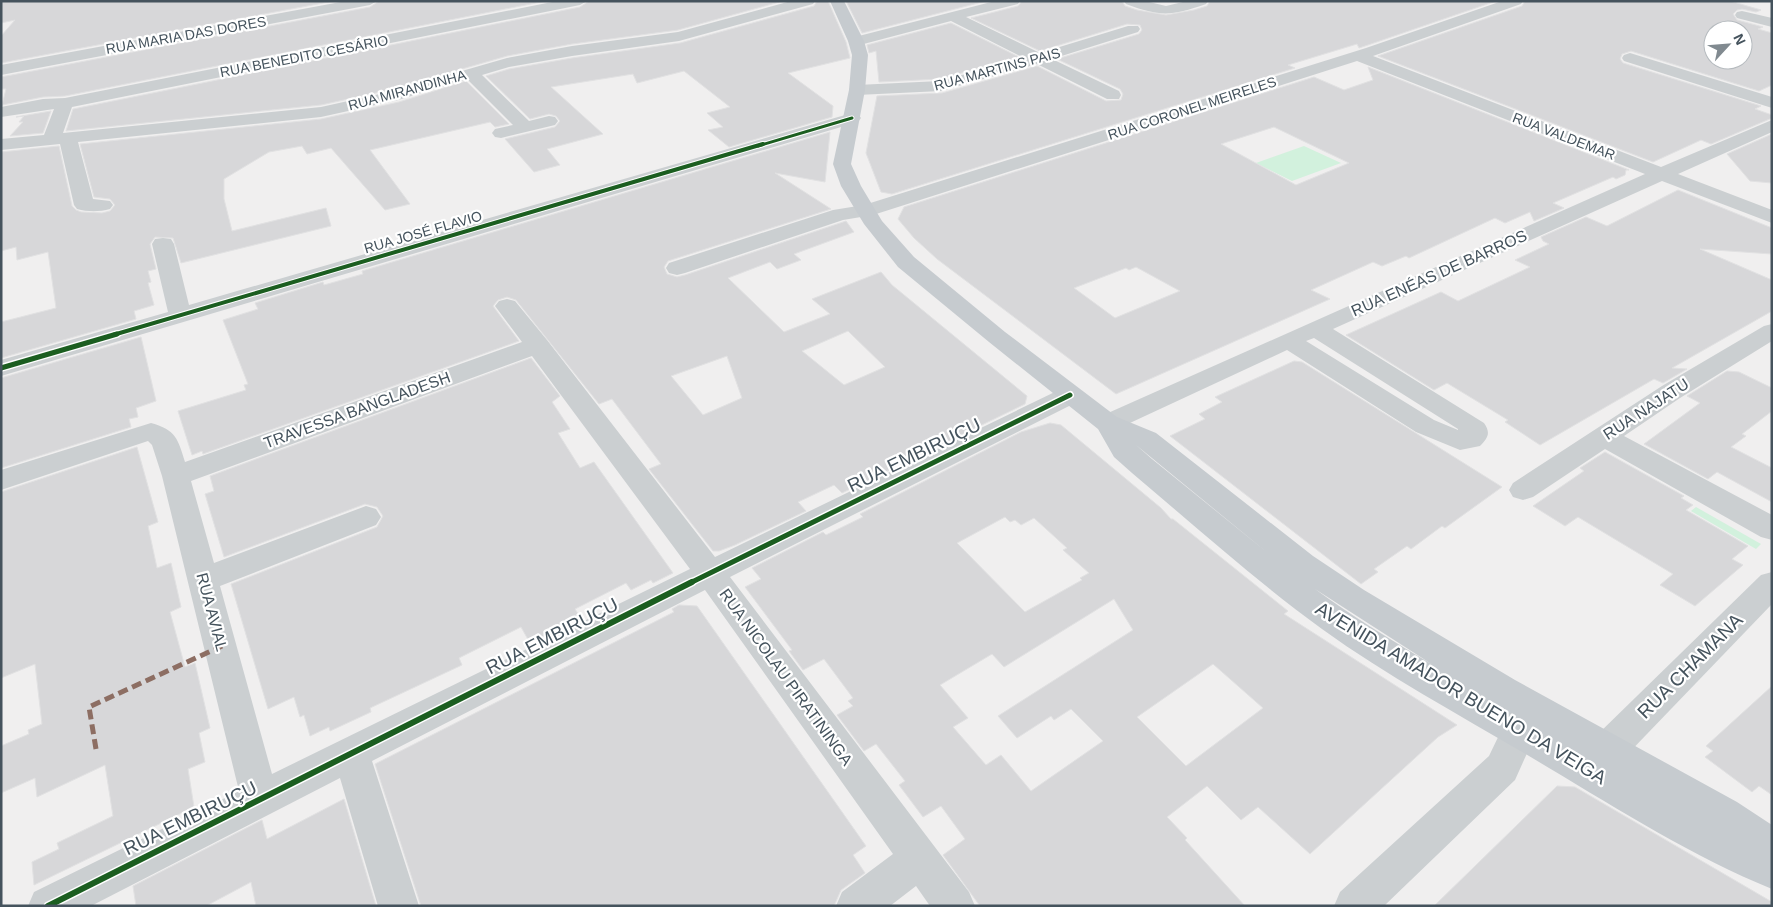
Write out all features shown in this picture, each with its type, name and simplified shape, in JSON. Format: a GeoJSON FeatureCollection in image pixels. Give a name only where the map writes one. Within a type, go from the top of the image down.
{"type":"FeatureCollection","features":[{"type":"Feature","properties":{"kind":"main road","name":"AVENIDA AMADOR BUENO DA VEIGA"},"geometry":{"type":"LineString","coordinates":[[837,1],[856,40],[860,54],[857,90],[842,164],[851,186],[874,224],[906,262],[1070,395],[1108,423],[1124,450],[1282,581],[1335,620],[1375,646],[1520,716],[1608,749],[1723,815],[1772,847]]}},
{"type":"Feature","properties":{"kind":"main road","name":"AVENIDA AMADOR BUENO DA VEIGA"},"geometry":{"type":"LineString","coordinates":[[1520,716],[1647,806],[1713,841],[1772,869]]}},
{"type":"Feature","properties":{"kind":"street","name":"RUA MARIA DAS DORES"},"geometry":{"type":"LineString","coordinates":[[1,70],[370,1]]}},
{"type":"Feature","properties":{"kind":"street","name":"RUA BENEDITO CESÁRIO"},"geometry":{"type":"LineString","coordinates":[[1,112],[65,103],[580,1]]}},
{"type":"Feature","properties":{"kind":"street","name":"RUA MIRANDINHA"},"geometry":{"type":"LineString","coordinates":[[1,144],[321,112],[392,96],[537,56],[679,36],[808,1]]}},
{"type":"Feature","properties":{"kind":"street"},"geometry":{"type":"LineString","coordinates":[[856,40],[1013,1]]}},
{"type":"Feature","properties":{"kind":"street"},"geometry":{"type":"LineString","coordinates":[[1131,1],[1156,10],[1168,12],[1201,1]]}},
{"type":"Feature","properties":{"kind":"street","name":"RUA CORONEL MEIRELES"},"geometry":{"type":"LineString","coordinates":[[677,268],[840,214],[866,211],[1357,55],[1516,1]]}},
{"type":"Feature","properties":{"kind":"street"},"geometry":{"type":"LineString","coordinates":[[1742,15],[1772,23]]}},
{"type":"Feature","properties":{"kind":"street"},"geometry":{"type":"LineString","coordinates":[[954,17],[1113,95]]}},
{"type":"Feature","properties":{"kind":"street","name":"RUA MARTINS PAIS"},"geometry":{"type":"LineString","coordinates":[[857,90],[941,86],[1133,29]]}},
{"type":"Feature","properties":{"kind":"street","name":"RUA VALDEMAR"},"geometry":{"type":"LineString","coordinates":[[1357,55],[1772,217]]}},
{"type":"Feature","properties":{"kind":"street"},"geometry":{"type":"LineString","coordinates":[[1630,58],[1772,103]]}},
{"type":"Feature","properties":{"kind":"street"},"geometry":{"type":"LineString","coordinates":[[470,73],[525,127]]}},
{"type":"Feature","properties":{"kind":"street"},"geometry":{"type":"LineString","coordinates":[[65,103],[60,139],[84,205],[91,207],[103,205]]}},
{"type":"Feature","properties":{"kind":"street","name":"RUA JOSÉ FLAVIO"},"geometry":{"type":"LineString","coordinates":[[1,368],[852,118]]}},
{"type":"Feature","properties":{"kind":"street"},"geometry":{"type":"LineString","coordinates":[[501,133],[550,121]]}},
{"type":"Feature","properties":{"kind":"street","name":"RUA ENÉAS DE BARROS"},"geometry":{"type":"LineString","coordinates":[[1108,423],[1315,328],[1772,125]]}},
{"type":"Feature","properties":{"kind":"street"},"geometry":{"type":"LineString","coordinates":[[163,244],[180,315]]}},
{"type":"Feature","properties":{"kind":"street","name":"RUA NICOLAU PIRATININGA"},"geometry":{"type":"LineString","coordinates":[[507,306],[710,573],[955,906]]}},
{"type":"Feature","properties":{"kind":"street"},"geometry":{"type":"LineString","coordinates":[[1289,341],[1425,426],[1460,441],[1470,440],[1475,435],[1474,429],[1467,423],[1315,328]]}},
{"type":"Feature","properties":{"kind":"street","name":"RUA NAJATU"},"geometry":{"type":"LineString","coordinates":[[1523,490],[1670,392],[1772,331]]}},
{"type":"Feature","properties":{"kind":"street","name":"TRAVESSA BANGLADESH"},"geometry":{"type":"LineString","coordinates":[[176,476],[538,345]]}},
{"type":"Feature","properties":{"kind":"street","name":"RUA EMBIRUÇU"},"geometry":{"type":"LineString","coordinates":[[48,906],[710,573],[1070,395]]}},
{"type":"Feature","properties":{"kind":"street","name":"RUA AVIAL"},"geometry":{"type":"LineString","coordinates":[[1,480],[133,436],[152,432],[165,442],[176,476],[260,800]]}},
{"type":"Feature","properties":{"kind":"street"},"geometry":{"type":"LineString","coordinates":[[1603,436],[1772,529]]}},
{"type":"Feature","properties":{"kind":"street"},"geometry":{"type":"LineString","coordinates":[[203,580],[366,517]]}},
{"type":"Feature","properties":{"kind":"street","name":"RUA CHAMANA"},"geometry":{"type":"LineString","coordinates":[[1608,749],[1772,584]]}},
{"type":"Feature","properties":{"kind":"street"},"geometry":{"type":"LineString","coordinates":[[1354,906],[1502,768],[1520,716]]}},
{"type":"Feature","properties":{"kind":"street"},"geometry":{"type":"LineString","coordinates":[[351,754],[399,906]]}},
{"type":"Feature","properties":{"kind":"street"},"geometry":{"type":"LineString","coordinates":[[856,906],[920,859]]}},
{"type":"Feature","properties":{"kind":"green space"},"geometry":{"type":"Polygon","coordinates":[[[1304,146],[1341,163],[1292,181],[1256,163],[1304,146]]]}},
{"type":"Feature","properties":{"kind":"green space"},"geometry":{"type":"Polygon","coordinates":[[[1696,507],[1761,544],[1756,549],[1691,511],[1696,507]]]}},
{"type":"Feature","properties":{"kind":"building"},"geometry":{"type":"Polygon","coordinates":[[[1,1],[334,1],[1,63],[1,36],[15,20],[1,23],[1,1]]]}},
{"type":"Feature","properties":{"kind":"building"},"geometry":{"type":"Polygon","coordinates":[[[379,1],[546,1],[65,96],[43,97],[2,105],[6,89],[1,89],[1,77],[370,7],[379,1]]]}},
{"type":"Feature","properties":{"kind":"building"},"geometry":{"type":"Polygon","coordinates":[[[589,1],[783,1],[678,30],[572,44],[507,56],[389,90],[321,105],[66,131],[73,109],[580,7],[589,1]]]}},
{"type":"Feature","properties":{"kind":"building"},"geometry":{"type":"Polygon","coordinates":[[[817,1],[828,1],[846,42],[850,58],[788,73],[833,106],[832,117],[729,147],[708,130],[723,127],[707,113],[730,107],[684,71],[637,83],[633,74],[551,87],[603,134],[547,149],[560,165],[534,172],[505,139],[555,127],[560,121],[556,116],[549,114],[530,119],[486,76],[509,69],[572,58],[680,43],[814,6],[817,1]]]}},
{"type":"Feature","properties":{"kind":"building"},"geometry":{"type":"Polygon","coordinates":[[[846,1],[986,1],[862,33],[846,1]]]}},
{"type":"Feature","properties":{"kind":"building"},"geometry":{"type":"Polygon","coordinates":[[[1022,1],[1122,1],[1125,6],[1137,10],[1166,15],[1207,6],[1210,1],[1496,1],[1359,48],[1357,44],[1288,65],[1295,68],[892,194],[881,192],[866,153],[877,96],[942,93],[1037,66],[1106,101],[1121,100],[1123,94],[1120,89],[1057,59],[1139,34],[1142,30],[1140,25],[1127,24],[1040,51],[971,18],[1018,6],[1022,1]]]}},
{"type":"Feature","properties":{"kind":"building"},"geometry":{"type":"Polygon","coordinates":[[[1525,1],[1730,1],[1761,10],[1756,12],[1742,9],[1737,10],[1733,14],[1737,20],[1703,20],[1703,70],[1753,70],[1753,24],[1763,27],[1758,29],[1772,33],[1772,85],[1759,91],[1631,51],[1622,54],[1620,59],[1623,63],[1761,106],[1755,109],[1772,115],[1772,118],[1711,144],[1701,140],[1653,162],[1378,56],[1522,6],[1525,1]]]}},
{"type":"Feature","properties":{"kind":"building"},"geometry":{"type":"Polygon","coordinates":[[[951,23],[1019,57],[940,79],[879,82],[876,51],[869,53],[867,45],[951,23]]]}},
{"type":"Feature","properties":{"kind":"building"},"geometry":{"type":"Polygon","coordinates":[[[1368,67],[1629,170],[1626,170],[1625,175],[1616,179],[1613,177],[1553,203],[1564,208],[1534,221],[1530,212],[1505,223],[1495,218],[1409,258],[1406,256],[1382,266],[1373,262],[1311,290],[1330,299],[1116,394],[937,259],[914,238],[898,219],[904,207],[1314,77],[1344,90],[1373,80],[1368,67]],[[1274,127],[1221,144],[1296,185],[1349,163],[1274,127]],[[1136,267],[1129,270],[1126,268],[1074,288],[1115,318],[1180,291],[1136,267]]]}},
{"type":"Feature","properties":{"kind":"building"},"geometry":{"type":"Polygon","coordinates":[[[466,81],[509,124],[495,127],[490,122],[370,150],[410,204],[385,210],[331,148],[307,154],[302,146],[269,152],[224,179],[224,199],[232,231],[326,208],[331,226],[181,263],[173,238],[155,237],[150,244],[156,269],[148,271],[151,282],[148,283],[154,305],[134,311],[136,319],[1,358],[1,322],[56,308],[48,252],[17,260],[16,247],[1,251],[1,152],[59,146],[72,206],[81,212],[102,213],[110,211],[115,205],[110,199],[94,197],[80,144],[321,119],[399,102],[466,81]]]}},
{"type":"Feature","properties":{"kind":"building"},"geometry":{"type":"Polygon","coordinates":[[[51,111],[43,133],[10,136],[23,122],[19,122],[24,116],[16,117],[51,111]]]}},
{"type":"Feature","properties":{"kind":"building"},"geometry":{"type":"Polygon","coordinates":[[[830,132],[825,182],[775,173],[831,209],[668,261],[664,267],[667,274],[677,277],[685,275],[846,221],[854,232],[794,254],[801,260],[777,269],[770,262],[728,278],[784,332],[830,314],[812,299],[881,272],[892,285],[1027,396],[1025,404],[842,493],[834,485],[798,502],[806,511],[735,545],[719,551],[713,551],[649,469],[661,464],[612,399],[599,404],[516,300],[507,297],[498,300],[493,306],[519,341],[203,454],[202,451],[192,455],[178,411],[246,390],[244,385],[248,384],[223,320],[258,309],[255,303],[323,282],[324,285],[363,274],[362,271],[830,132]],[[848,331],[802,351],[844,385],[885,367],[848,331]],[[727,356],[671,376],[703,415],[742,398],[727,356]]]}},
{"type":"Feature","properties":{"kind":"building"},"geometry":{"type":"Polygon","coordinates":[[[1772,134],[1772,183],[1750,181],[1727,154],[1772,134]]]}},
{"type":"Feature","properties":{"kind":"building"},"geometry":{"type":"Polygon","coordinates":[[[1678,190],[1772,228],[1772,254],[1700,249],[1772,280],[1772,311],[1672,368],[1687,369],[1663,383],[1654,379],[1540,445],[1505,422],[1508,420],[1447,383],[1434,390],[1346,335],[1441,292],[1458,301],[1530,267],[1515,260],[1549,244],[1543,241],[1541,237],[1586,217],[1607,226],[1678,190]]]}},
{"type":"Feature","properties":{"kind":"building"},"geometry":{"type":"Polygon","coordinates":[[[141,337],[156,401],[136,408],[138,417],[129,419],[131,427],[1,468],[1,378],[141,337]]]}},
{"type":"Feature","properties":{"kind":"building"},"geometry":{"type":"Polygon","coordinates":[[[531,358],[560,396],[552,402],[570,429],[558,433],[580,468],[594,462],[673,573],[653,583],[651,580],[631,590],[626,583],[575,609],[580,617],[530,643],[521,627],[459,658],[462,665],[370,708],[371,712],[330,731],[329,727],[310,736],[304,715],[300,717],[294,697],[268,709],[231,584],[377,527],[383,516],[377,507],[365,504],[224,557],[205,494],[214,491],[210,476],[531,358]]]}},
{"type":"Feature","properties":{"kind":"building"},"geometry":{"type":"Polygon","coordinates":[[[1294,361],[1302,362],[1502,487],[1445,528],[1442,526],[1411,549],[1407,546],[1374,569],[1378,572],[1361,584],[1170,436],[1205,419],[1199,414],[1222,402],[1215,397],[1294,361]]]}},
{"type":"Feature","properties":{"kind":"building"},"geometry":{"type":"Polygon","coordinates":[[[1727,371],[1739,372],[1772,388],[1772,411],[1742,434],[1746,436],[1731,447],[1772,468],[1772,502],[1717,472],[1708,479],[1644,444],[1700,403],[1687,396],[1727,371]]]}},
{"type":"Feature","properties":{"kind":"building"},"geometry":{"type":"Polygon","coordinates":[[[1050,423],[1061,425],[1161,508],[1171,519],[1288,611],[1284,614],[1457,725],[1438,737],[1310,854],[1258,807],[1241,820],[1207,786],[1167,817],[1187,838],[1185,840],[1245,906],[980,906],[943,855],[965,839],[941,806],[923,817],[899,785],[905,781],[876,744],[864,751],[837,715],[853,706],[848,701],[853,698],[824,659],[803,670],[789,651],[792,650],[745,587],[761,579],[752,568],[823,532],[826,535],[863,517],[860,514],[1021,432],[1050,423]],[[1005,517],[957,543],[1025,612],[1082,580],[1080,578],[1089,573],[1063,550],[1067,548],[1034,518],[1021,525],[1015,520],[1010,522],[1005,517]],[[1114,599],[1004,667],[992,654],[940,685],[968,718],[953,727],[986,765],[1001,755],[1031,791],[1103,741],[1071,709],[1054,720],[1051,716],[1017,738],[998,716],[1133,630],[1114,599]],[[1213,664],[1137,717],[1186,766],[1263,708],[1213,664]]]}},
{"type":"Feature","properties":{"kind":"building"},"geometry":{"type":"Polygon","coordinates":[[[137,447],[158,522],[148,526],[157,568],[171,563],[181,607],[170,612],[185,667],[195,663],[210,728],[199,733],[205,762],[188,769],[194,807],[34,885],[32,862],[59,849],[57,843],[113,816],[105,765],[37,797],[35,778],[1,793],[1,746],[29,734],[28,730],[42,724],[35,664],[1,678],[1,492],[137,447]]]}},
{"type":"Feature","properties":{"kind":"building"},"geometry":{"type":"Polygon","coordinates":[[[1605,452],[1684,496],[1681,498],[1693,505],[1686,510],[1748,546],[1732,559],[1743,565],[1695,606],[1660,585],[1673,574],[1578,517],[1565,526],[1533,506],[1584,471],[1580,468],[1605,452]]]}},
{"type":"Feature","properties":{"kind":"building"},"geometry":{"type":"Polygon","coordinates":[[[679,605],[697,606],[866,846],[853,855],[865,873],[841,890],[834,906],[421,906],[375,764],[674,612],[672,609],[679,605]]]}},
{"type":"Feature","properties":{"kind":"building"},"geometry":{"type":"Polygon","coordinates":[[[1772,686],[1772,795],[1759,786],[1752,792],[1705,757],[1713,751],[1706,746],[1772,686]]]}},
{"type":"Feature","properties":{"kind":"building"},"geometry":{"type":"Polygon","coordinates":[[[1557,786],[1575,787],[1772,902],[1772,906],[1434,906],[1557,786]]]}},
{"type":"Feature","properties":{"kind":"building"},"geometry":{"type":"Polygon","coordinates":[[[344,799],[376,906],[256,906],[251,882],[206,906],[136,906],[133,886],[262,820],[267,839],[344,799]]]}},
{"type":"Feature","properties":{"kind":"marked path"},"geometry":{"type":"LineString","coordinates":[[96,749],[89,707],[222,646]]}},
{"type":"Feature","properties":{"kind":"cycle path"},"geometry":{"type":"LineString","coordinates":[[1,368],[852,118]]}},
{"type":"Feature","properties":{"kind":"cycle path"},"geometry":{"type":"LineString","coordinates":[[48,906],[710,573],[1070,395]]}}]}
